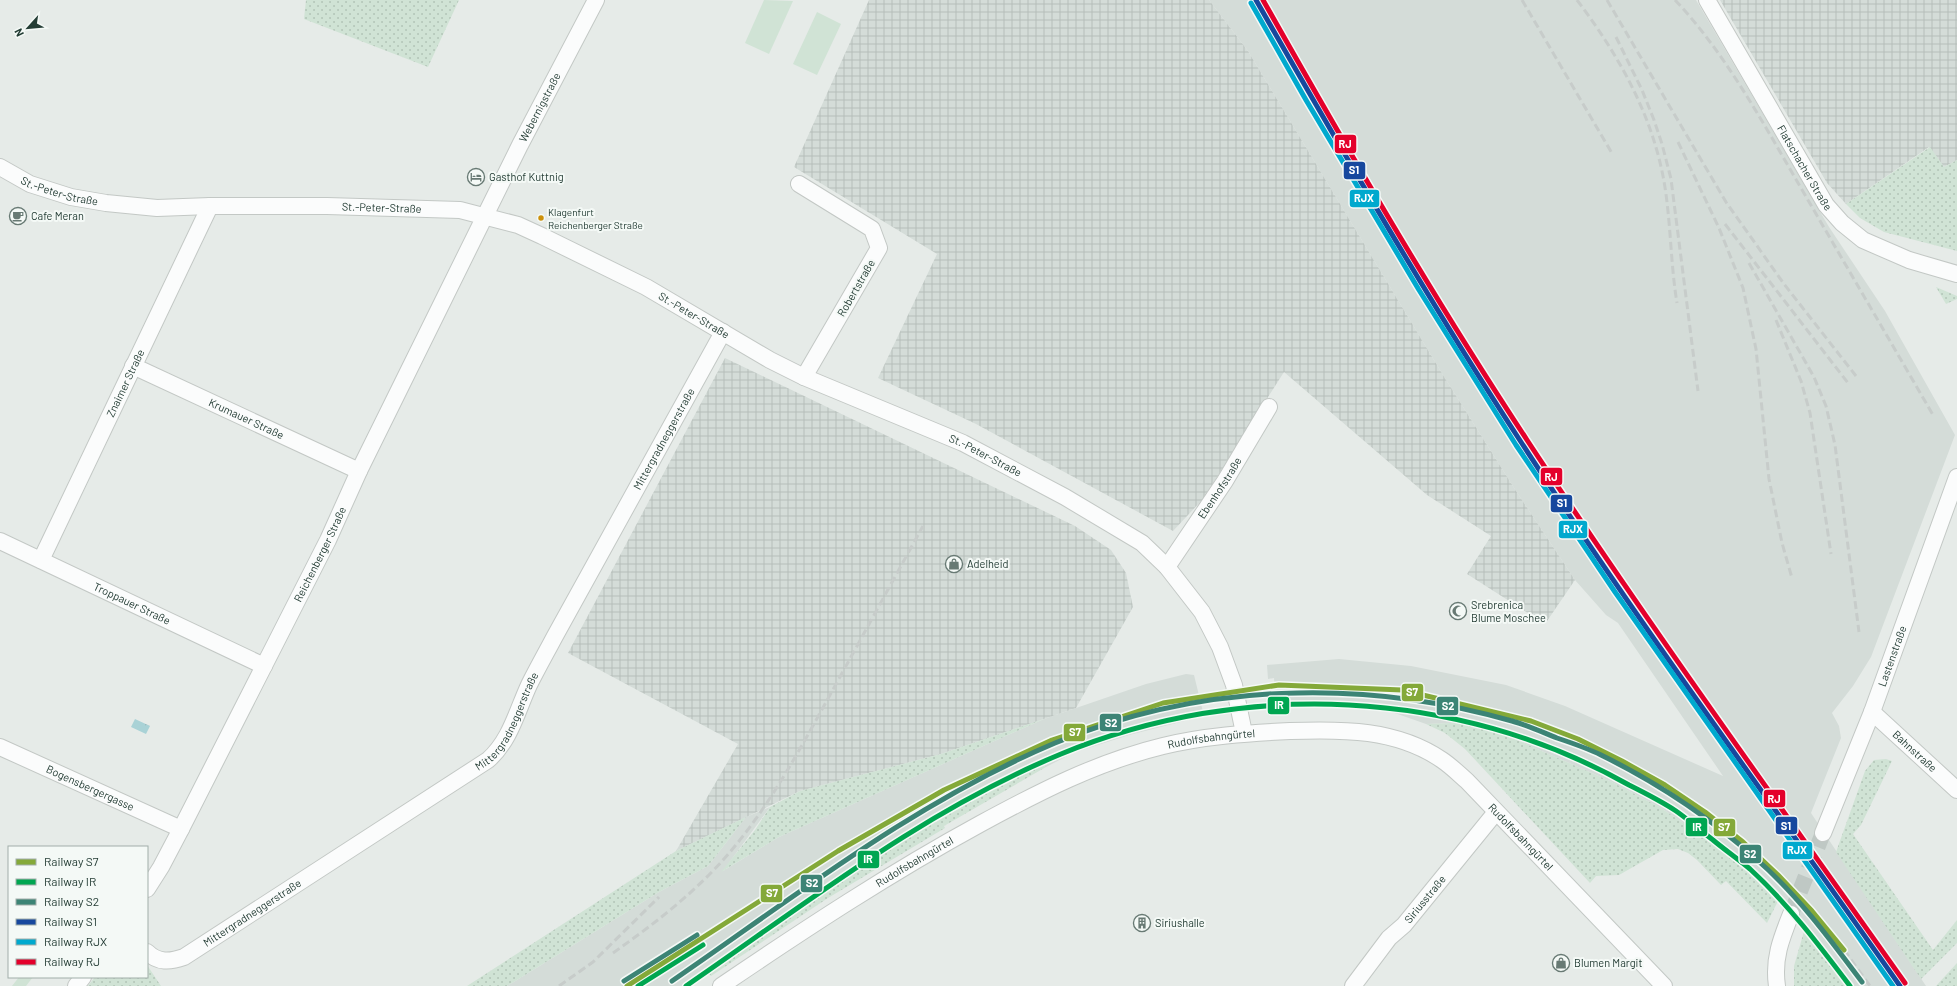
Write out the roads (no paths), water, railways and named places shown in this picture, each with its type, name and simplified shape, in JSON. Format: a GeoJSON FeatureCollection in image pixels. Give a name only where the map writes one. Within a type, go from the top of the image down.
{"type":"FeatureCollection","features":[{"type":"Feature","properties":{"kind":"street","name":"Webernigstraße"},"geometry":{"type":"LineString","coordinates":[[485,215],[596,0]]}},
{"type":"Feature","properties":{"kind":"street","name":"Flatschacher Straße"},"geometry":{"type":"LineString","coordinates":[[1707,0],[1826,205],[1842,223],[1863,240],[1908,260],[1957,274]]}},
{"type":"Feature","properties":{"kind":"street","name":"St.-Peter-Straße"},"geometry":{"type":"LineString","coordinates":[[0,167],[30,184],[106,204],[164,208],[210,206],[327,206],[460,210],[485,215],[518,225],[632,280],[770,360],[804,377],[956,440],[1041,484],[1142,543],[1167,567],[1202,612],[1220,647],[1234,685],[1244,733]]}},
{"type":"Feature","properties":{"kind":"street","name":"Robertstraße"},"geometry":{"type":"LineString","coordinates":[[799,184],[872,229],[879,248],[804,377]]}},
{"type":"Feature","properties":{"kind":"street","name":"Znaimer Straße"},"geometry":{"type":"LineString","coordinates":[[42,560],[210,206]]}},
{"type":"Feature","properties":{"kind":"street","name":"Reichenberger Straße"},"geometry":{"type":"LineString","coordinates":[[148,887],[181,830],[328,540],[359,471],[485,215]]}},
{"type":"Feature","properties":{"kind":"street","name":"Mittergradneggerstraße"},"geometry":{"type":"LineString","coordinates":[[148,953],[161,961],[172,961],[184,957],[488,760],[496,752],[503,744],[529,686],[555,636],[723,332]]}},
{"type":"Feature","properties":{"kind":"street","name":"Krumauer Straße"},"geometry":{"type":"LineString","coordinates":[[133,366],[359,471]]}},
{"type":"Feature","properties":{"kind":"street","name":"Ebenhofstraße"},"geometry":{"type":"LineString","coordinates":[[1167,567],[1225,481],[1270,407]]}},
{"type":"Feature","properties":{"kind":"street","name":"Lastenstraße"},"geometry":{"type":"LineString","coordinates":[[1823,833],[1872,712],[1957,477]]}},
{"type":"Feature","properties":{"kind":"street","name":"Troppauer Straße"},"geometry":{"type":"LineString","coordinates":[[0,541],[264,666]]}},
{"type":"Feature","properties":{"kind":"street","name":"Bahnstraße"},"geometry":{"type":"LineString","coordinates":[[1872,712],[1957,790]]}},
{"type":"Feature","properties":{"kind":"street","name":"Rudolfsbahngürtel"},"geometry":{"type":"LineString","coordinates":[[721,986],[868,888],[1037,793],[1080,773],[1132,755],[1164,746],[1244,733],[1342,729],[1369,732],[1398,739],[1442,759],[1467,781],[1664,986]]}},
{"type":"Feature","properties":{"kind":"street","name":"Bogensbergergasse"},"geometry":{"type":"LineString","coordinates":[[0,747],[181,830]]}},
{"type":"Feature","properties":{"kind":"street","name":"Siriusstraße"},"geometry":{"type":"LineString","coordinates":[[1353,986],[1389,938],[1404,925],[1496,812]]}},
{"type":"Feature","properties":{"kind":"street"},"geometry":{"type":"LineString","coordinates":[[1777,986],[1775,961],[1790,914]]}},
{"type":"Feature","properties":{"kind":"street"},"geometry":{"type":"LineString","coordinates":[[76,986],[82,978]]}},
{"type":"Feature","properties":{"kind":"water"},"geometry":{"type":"Polygon","coordinates":[[[135,719],[150,726],[146,734],[131,727],[135,719]]]}},
{"type":"Feature","properties":{"kind":"tunnel"},"geometry":{"type":"LineString","coordinates":[[1791,914],[1823,833]]}},
{"type":"Feature","properties":{"kind":"railway"},"geometry":{"type":"LineString","coordinates":[[1522,0],[1613,155]]}},
{"type":"Feature","properties":{"kind":"railway"},"geometry":{"type":"LineString","coordinates":[[1577,0],[1592,20],[1630,83],[1650,128],[1666,192],[1677,303]]}},
{"type":"Feature","properties":{"kind":"railway"},"geometry":{"type":"LineString","coordinates":[[1607,0],[1726,202],[1784,284],[1856,376]]}},
{"type":"Feature","properties":{"kind":"railway"},"geometry":{"type":"LineString","coordinates":[[1675,0],[1711,43],[1743,90],[1933,415]]}},
{"type":"Feature","properties":{"kind":"railway"},"geometry":{"type":"LineString","coordinates":[[1616,37],[1642,90],[1654,120],[1671,179],[1698,391]]}},
{"type":"Feature","properties":{"kind":"railway"},"geometry":{"type":"LineString","coordinates":[[1678,142],[1719,228],[1743,288],[1756,349],[1769,479],[1782,543],[1792,578]]}},
{"type":"Feature","properties":{"kind":"railway"},"geometry":{"type":"LineString","coordinates":[[1725,224],[1848,383]]}},
{"type":"Feature","properties":{"kind":"railway"},"geometry":{"type":"LineString","coordinates":[[1749,263],[1814,377],[1826,406],[1835,445],[1859,632]]}},
{"type":"Feature","properties":{"kind":"railway"},"geometry":{"type":"LineString","coordinates":[[1776,320],[1801,381],[1810,413],[1831,554]]}},
{"type":"Feature","properties":{"kind":"railway"},"geometry":{"type":"LineString","coordinates":[[613,953],[678,904],[708,876],[749,828],[774,792],[797,754],[923,526]]}},
{"type":"Feature","properties":{"kind":"railway"},"geometry":{"type":"LineString","coordinates":[[559,986],[593,962],[659,897]]}},
{"type":"Feature","properties":{"kind":"railway"},"geometry":{"type":"LineString","coordinates":[[1844,950],[1870,986]]}},
{"type":"Feature","properties":{"kind":"rail line","name":"S1"},"geometry":{"type":"LineString","coordinates":[[1256,0],[1418,278],[1521,442],[1660,648],[1900,986]]}},
{"type":"Feature","properties":{"kind":"rail line","name":"RJ"},"geometry":{"type":"LineString","coordinates":[[1263,0],[1326,112],[1391,222],[1458,332],[1527,440],[1666,645],[1905,983]]}},
{"type":"Feature","properties":{"kind":"rail line","name":"RJX"},"geometry":{"type":"LineString","coordinates":[[1251,3],[1306,100],[1419,290],[1516,445],[1615,592],[1893,986]]}},
{"type":"Feature","properties":{"kind":"rail line","name":"S7"},"geometry":{"type":"LineString","coordinates":[[627,986],[838,851],[944,790],[1052,740],[1163,703],[1279,685],[1402,690],[1531,721],[1578,739],[1665,785],[1705,812],[1743,842],[1778,875],[1812,911],[1844,950]]}},
{"type":"Feature","properties":{"kind":"rail line","name":"S2"},"geometry":{"type":"LineString","coordinates":[[672,981],[811,884],[905,822],[954,793],[1003,767],[1055,743],[1110,723],[1166,708],[1224,698],[1282,693],[1340,693],[1398,698],[1455,707],[1512,721],[1585,748],[1622,765],[1681,801],[1719,828],[1755,858],[1785,886],[1798,901],[1825,933],[1862,982]]}},
{"type":"Feature","properties":{"kind":"rail line","name":"IR"},"geometry":{"type":"LineString","coordinates":[[686,986],[867,860],[961,803],[1010,777],[1061,754],[1131,730],[1202,714],[1275,705],[1349,705],[1422,713],[1493,729],[1563,753],[1629,785],[1659,800],[1676,811],[1750,869],[1764,882],[1803,925],[1850,986]]}},
{"type":"Feature","properties":{"kind":"rail line","name":"S2"},"geometry":{"type":"LineString","coordinates":[[624,981],[697,935]]}},
{"type":"Feature","properties":{"kind":"rail line","name":"IR"},"geometry":{"type":"LineString","coordinates":[[638,986],[703,945]]}},
{"type":"Feature","properties":{"kind":"place","name":"Gasthof Kuttnig"},"geometry":{"type":"Point","coordinates":[476,177]}},
{"type":"Feature","properties":{"kind":"place","name":"Cafe Meran"},"geometry":{"type":"Point","coordinates":[18,216]}},
{"type":"Feature","properties":{"kind":"place","name":"Klagenfurt Reichenberger Straße"},"geometry":{"type":"Point","coordinates":[541,218]}},
{"type":"Feature","properties":{"kind":"place","name":"Adelheid"},"geometry":{"type":"Point","coordinates":[954,564]}},
{"type":"Feature","properties":{"kind":"place","name":"Srebrenica Blume Moschee"},"geometry":{"type":"Point","coordinates":[1458,611]}},
{"type":"Feature","properties":{"kind":"place","name":"Siriushalle"},"geometry":{"type":"Point","coordinates":[1142,923]}},
{"type":"Feature","properties":{"kind":"place","name":"Blumen Margit"},"geometry":{"type":"Point","coordinates":[1561,963]}}]}
